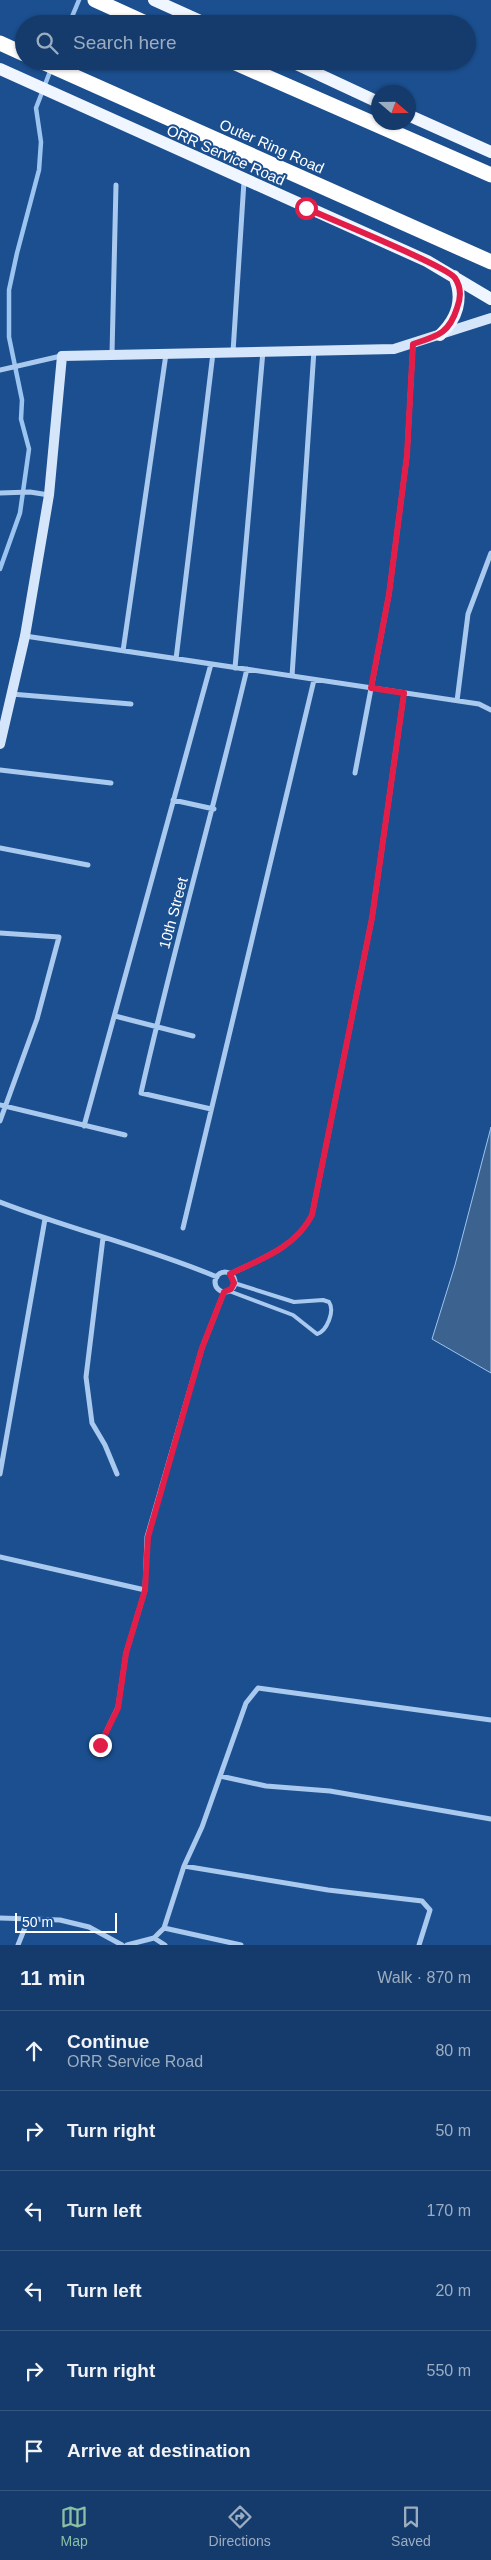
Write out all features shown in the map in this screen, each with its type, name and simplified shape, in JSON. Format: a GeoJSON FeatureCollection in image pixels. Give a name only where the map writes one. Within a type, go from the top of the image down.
{"type":"FeatureCollection","features":[{"type":"Feature","properties":{"kind":"highway"},"geometry":{"type":"LineString","coordinates":[[101,2],[129,15]]}},
{"type":"Feature","properties":{"kind":"highway"},"geometry":{"type":"LineString","coordinates":[[0,43],[15,50]]}},
{"type":"Feature","properties":{"kind":"highway","name":"Outer Ring Road"},"geometry":{"type":"LineString","coordinates":[[60,70],[491,262]]}},
{"type":"Feature","properties":{"kind":"highway"},"geometry":{"type":"LineString","coordinates":[[252,70],[491,175]]}},
{"type":"Feature","properties":{"kind":"main road"},"geometry":{"type":"LineString","coordinates":[[154,0],[187,15]]}},
{"type":"Feature","properties":{"kind":"main road","name":"ORR Service Road"},"geometry":{"type":"LineString","coordinates":[[0,69],[244,181],[427,261],[491,299]]}},
{"type":"Feature","properties":{"kind":"main road"},"geometry":{"type":"LineString","coordinates":[[309,70],[371,99]]}},
{"type":"Feature","properties":{"kind":"main road"},"geometry":{"type":"LineString","coordinates":[[416,119],[491,152]]}},
{"type":"Feature","properties":{"kind":"main road"},"geometry":{"type":"LineString","coordinates":[[440,335],[449,327],[459,302],[459,286],[454,276]]}},
{"type":"Feature","properties":{"kind":"street"},"geometry":{"type":"LineString","coordinates":[[233,352],[244,181]]}},
{"type":"Feature","properties":{"kind":"street"},"geometry":{"type":"LineString","coordinates":[[112,354],[116,184]]}},
{"type":"Feature","properties":{"kind":"street"},"geometry":{"type":"LineString","coordinates":[[0,370],[62,356],[314,349],[394,349],[491,318]]}},
{"type":"Feature","properties":{"kind":"street"},"geometry":{"type":"LineString","coordinates":[[355,773],[389,594],[407,455],[413,344]]}},
{"type":"Feature","properties":{"kind":"street"},"geometry":{"type":"LineString","coordinates":[[292,676],[314,349]]}},
{"type":"Feature","properties":{"kind":"street"},"geometry":{"type":"LineString","coordinates":[[234,668],[262,351]]}},
{"type":"Feature","properties":{"kind":"street"},"geometry":{"type":"LineString","coordinates":[[176,659],[214,352]]}},
{"type":"Feature","properties":{"kind":"street"},"geometry":{"type":"LineString","coordinates":[[123,651],[166,354]]}},
{"type":"Feature","properties":{"kind":"street"},"geometry":{"type":"LineString","coordinates":[[0,742],[25,636],[49,496],[62,356]]}},
{"type":"Feature","properties":{"kind":"street"},"geometry":{"type":"LineString","coordinates":[[0,494],[30,492],[49,496]]}},
{"type":"Feature","properties":{"kind":"street"},"geometry":{"type":"LineString","coordinates":[[458,701],[468,614],[491,553]]}},
{"type":"Feature","properties":{"kind":"street"},"geometry":{"type":"LineString","coordinates":[[25,636],[479,704],[491,710]]}},
{"type":"Feature","properties":{"kind":"street"},"geometry":{"type":"LineString","coordinates":[[84,1126],[172,800],[211,664]]}},
{"type":"Feature","properties":{"kind":"street","name":"10th Street"},"geometry":{"type":"LineString","coordinates":[[211,1109],[141,1093],[156,1028],[214,809],[247,670]]}},
{"type":"Feature","properties":{"kind":"street"},"geometry":{"type":"LineString","coordinates":[[182,1228],[314,680]]}},
{"type":"Feature","properties":{"kind":"street"},"geometry":{"type":"LineString","coordinates":[[226,1291],[216,1286],[217,1277],[223,1272],[230,1274],[280,1250],[300,1234],[312,1215],[372,918],[404,693]]}},
{"type":"Feature","properties":{"kind":"street"},"geometry":{"type":"LineString","coordinates":[[11,694],[131,704]]}},
{"type":"Feature","properties":{"kind":"street"},"geometry":{"type":"LineString","coordinates":[[0,770],[111,784]]}},
{"type":"Feature","properties":{"kind":"street"},"geometry":{"type":"LineString","coordinates":[[172,800],[214,809]]}},
{"type":"Feature","properties":{"kind":"street"},"geometry":{"type":"LineString","coordinates":[[0,848],[88,865]]}},
{"type":"Feature","properties":{"kind":"street"},"geometry":{"type":"LineString","coordinates":[[0,933],[59,937],[37,1020],[2,1105],[0,1121]]}},
{"type":"Feature","properties":{"kind":"street"},"geometry":{"type":"LineString","coordinates":[[115,1016],[193,1036]]}},
{"type":"Feature","properties":{"kind":"street"},"geometry":{"type":"LineString","coordinates":[[2,1105],[125,1135]]}},
{"type":"Feature","properties":{"kind":"street"},"geometry":{"type":"LineString","coordinates":[[0,1202],[45,1219],[174,1259],[217,1277]]}},
{"type":"Feature","properties":{"kind":"street"},"geometry":{"type":"LineString","coordinates":[[0,1474],[45,1219]]}},
{"type":"Feature","properties":{"kind":"street"},"geometry":{"type":"LineString","coordinates":[[104,1238],[86,1377],[92,1423],[105,1445],[117,1474]]}},
{"type":"Feature","properties":{"kind":"street"},"geometry":{"type":"LineString","coordinates":[[100,1745],[118,1708],[126,1653],[145,1590],[148,1537],[202,1348],[226,1291],[234,1283],[230,1274]]}},
{"type":"Feature","properties":{"kind":"street"},"geometry":{"type":"LineString","coordinates":[[0,1557],[145,1590]]}},
{"type":"Feature","properties":{"kind":"street"},"geometry":{"type":"LineString","coordinates":[[127,1945],[154,1938],[164,1928],[184,1866],[202,1827],[246,1703],[258,1688],[491,1720]]}},
{"type":"Feature","properties":{"kind":"street"},"geometry":{"type":"LineString","coordinates":[[220,1776],[266,1786],[330,1791],[491,1818]]}},
{"type":"Feature","properties":{"kind":"street"},"geometry":{"type":"LineString","coordinates":[[184,1866],[328,1890],[422,1901],[430,1910],[419,1945]]}},
{"type":"Feature","properties":{"kind":"street"},"geometry":{"type":"LineString","coordinates":[[0,1918],[60,1920],[89,1927],[122,1945]]}},
{"type":"Feature","properties":{"kind":"street"},"geometry":{"type":"LineString","coordinates":[[18,1945],[28,1920]]}},
{"type":"Feature","properties":{"kind":"street"},"geometry":{"type":"LineString","coordinates":[[164,1928],[241,1945]]}},
{"type":"Feature","properties":{"kind":"street"},"geometry":{"type":"LineString","coordinates":[[154,1938],[165,1945]]}},
{"type":"Feature","properties":{"kind":"lane"},"geometry":{"type":"LineString","coordinates":[[226,1291],[293,1315],[317,1334],[323,1330],[332,1312],[329,1302],[322,1300],[294,1302],[234,1283]]}},
{"type":"Feature","properties":{"kind":"water"},"geometry":{"type":"Polygon","coordinates":[[[491,1127],[491,1373],[432,1339],[455,1265],[491,1127]]]}},
{"type":"Feature","properties":{"kind":"waterway"},"geometry":{"type":"LineString","coordinates":[[73,15],[79,0]]}},
{"type":"Feature","properties":{"kind":"waterway"},"geometry":{"type":"LineString","coordinates":[[0,569],[20,513],[29,449],[21,419],[22,400],[9,337],[9,290],[39,170],[41,142],[36,108],[51,70]]}},
{"type":"Feature","properties":{"kind":"route"},"geometry":{"type":"LineString","coordinates":[[100,1745],[118,1708],[126,1653],[145,1590],[148,1537],[202,1348],[224,1292],[233,1288],[234,1278],[230,1274],[280,1250],[300,1234],[312,1215],[372,918],[404,693],[371,688],[389,594],[407,455],[413,344],[440,335],[449,327],[459,302],[459,286],[454,276],[427,261],[306,208]]}}]}
